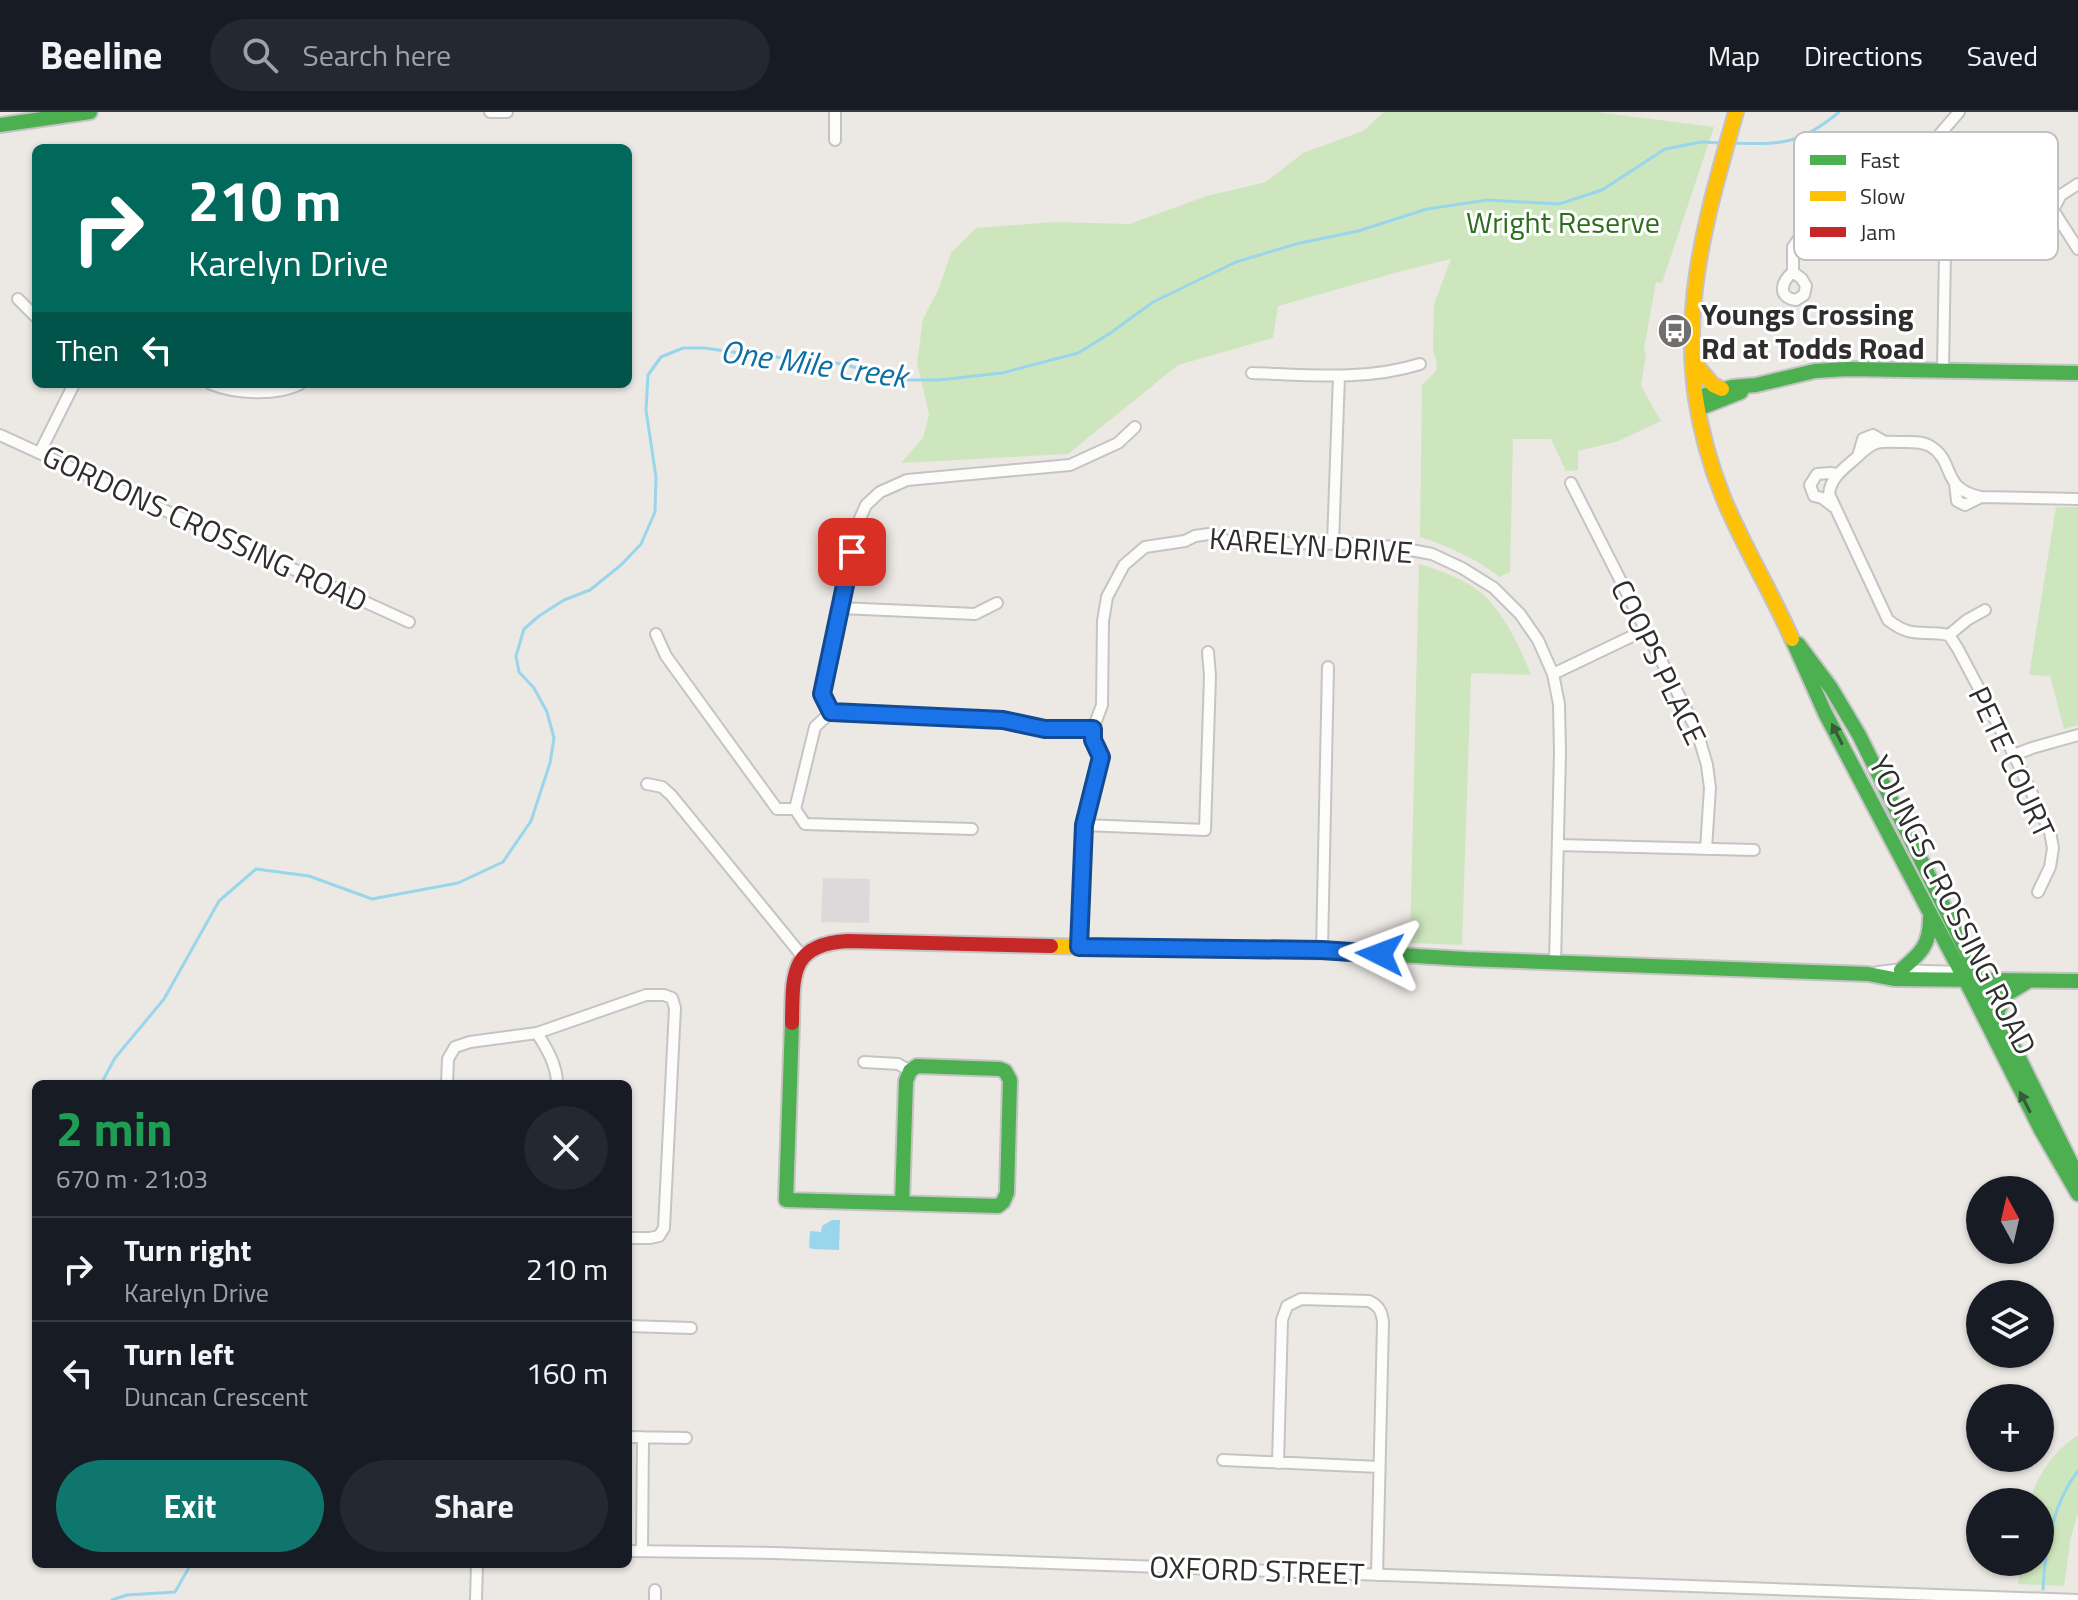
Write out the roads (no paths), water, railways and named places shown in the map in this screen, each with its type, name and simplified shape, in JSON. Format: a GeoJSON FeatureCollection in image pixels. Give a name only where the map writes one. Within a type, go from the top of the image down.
{"type":"FeatureCollection","features":[{"type":"Feature","properties":{"kind":"street"},"geometry":{"type":"LineString","coordinates":[[0,125],[90,112]]}},
{"type":"Feature","properties":{"kind":"street"},"geometry":{"type":"LineString","coordinates":[[490,112],[507,112]]}},
{"type":"Feature","properties":{"kind":"street"},"geometry":{"type":"LineString","coordinates":[[835,112],[835,140]]}},
{"type":"Feature","properties":{"kind":"street"},"geometry":{"type":"LineString","coordinates":[[1942,132],[1959,112]]}},
{"type":"Feature","properties":{"kind":"street","name":"YOUNGS CROSSING ROAD"},"geometry":{"type":"LineString","coordinates":[[1736,113],[1702,234],[1690,336],[1697,404],[1710,458],[1726,504],[1823,707],[1929,914],[1998,1010],[2078,1177]]}},
{"type":"Feature","properties":{"kind":"street"},"geometry":{"type":"LineString","coordinates":[[2058,201],[2061,195],[2078,184]]}},
{"type":"Feature","properties":{"kind":"street"},"geometry":{"type":"LineString","coordinates":[[2058,218],[2078,249]]}},
{"type":"Feature","properties":{"kind":"street"},"geometry":{"type":"LineString","coordinates":[[1793,272],[1794,246]]}},
{"type":"Feature","properties":{"kind":"street"},"geometry":{"type":"LineString","coordinates":[[1943,370],[1945,260]]}},
{"type":"Feature","properties":{"kind":"street"},"geometry":{"type":"LineString","coordinates":[[18,299],[32,313]]}},
{"type":"Feature","properties":{"kind":"street"},"geometry":{"type":"LineString","coordinates":[[1692,360],[1713,385],[1722,389]]}},
{"type":"Feature","properties":{"kind":"street"},"geometry":{"type":"LineString","coordinates":[[1252,373],[1339,376],[1397,371],[1420,364]]}},
{"type":"Feature","properties":{"kind":"street"},"geometry":{"type":"LineString","coordinates":[[1697,404],[1756,385],[1815,371],[2078,373]]}},
{"type":"Feature","properties":{"kind":"street"},"geometry":{"type":"LineString","coordinates":[[1333,543],[1339,376]]}},
{"type":"Feature","properties":{"kind":"street"},"geometry":{"type":"LineString","coordinates":[[1697,404],[1722,389],[1756,385]]}},
{"type":"Feature","properties":{"kind":"street"},"geometry":{"type":"LineString","coordinates":[[40,452],[72,388]]}},
{"type":"Feature","properties":{"kind":"street"},"geometry":{"type":"LineString","coordinates":[[226,388],[242,392],[293,388]]}},
{"type":"Feature","properties":{"kind":"street"},"geometry":{"type":"LineString","coordinates":[[831,712],[822,694],[858,523],[866,505],[880,492],[907,480],[1070,465],[1118,443],[1135,427]]}},
{"type":"Feature","properties":{"kind":"street","name":"GORDONS CROSSING ROAD"},"geometry":{"type":"LineString","coordinates":[[0,435],[409,622]]}},
{"type":"Feature","properties":{"kind":"street"},"geometry":{"type":"LineString","coordinates":[[1985,610],[1949,635],[1902,631],[1888,620],[1829,494],[1830,485],[1837,474],[1859,455],[1863,439],[1873,435],[1883,441],[1931,446],[1939,454],[1955,484],[1957,501],[1965,505],[1981,497],[2078,499]]}},
{"type":"Feature","properties":{"kind":"street"},"geometry":{"type":"LineString","coordinates":[[1836,509],[1814,496],[1810,485],[1817,474],[1837,474]]}},
{"type":"Feature","properties":{"kind":"street","name":"COOPS PLACE"},"geometry":{"type":"LineString","coordinates":[[1571,483],[1697,731],[1710,788],[1706,849]]}},
{"type":"Feature","properties":{"kind":"street","name":"KARELYN DRIVE"},"geometry":{"type":"LineString","coordinates":[[1079,947],[1084,825],[1101,757],[1093,740],[1093,729],[1102,705],[1103,621],[1107,597],[1124,565],[1145,547],[1209,534],[1230,542],[1333,543],[1395,547],[1432,554],[1494,588],[1520,614],[1538,640],[1553,674],[1559,704],[1555,963]]}},
{"type":"Feature","properties":{"kind":"street"},"geometry":{"type":"LineString","coordinates":[[840,608],[975,614],[997,603]]}},
{"type":"Feature","properties":{"kind":"street"},"geometry":{"type":"LineString","coordinates":[[1553,674],[1645,630]]}},
{"type":"Feature","properties":{"kind":"street"},"geometry":{"type":"LineString","coordinates":[[656,634],[666,656],[777,809],[795,809]]}},
{"type":"Feature","properties":{"kind":"street","name":"YOUNGS CROSSING ROAD"},"geometry":{"type":"LineString","coordinates":[[1791,635],[1835,695],[1869,756],[1971,976],[2028,1110],[2078,1194]]}},
{"type":"Feature","properties":{"kind":"street","name":"PETE COURT"},"geometry":{"type":"LineString","coordinates":[[1949,635],[2014,755],[2050,832],[2053,848],[2050,867],[2038,892]]}},
{"type":"Feature","properties":{"kind":"street"},"geometry":{"type":"LineString","coordinates":[[1084,825],[1205,830],[1210,676],[1208,652]]}},
{"type":"Feature","properties":{"kind":"street"},"geometry":{"type":"LineString","coordinates":[[1322,950],[1328,667]]}},
{"type":"Feature","properties":{"kind":"street"},"geometry":{"type":"LineString","coordinates":[[1823,707],[1825,699],[1835,695]]}},
{"type":"Feature","properties":{"kind":"street"},"geometry":{"type":"LineString","coordinates":[[972,829],[805,824],[795,809],[815,727],[831,712],[1003,720],[1045,729],[1093,729]]}},
{"type":"Feature","properties":{"kind":"street"},"geometry":{"type":"LineString","coordinates":[[2014,755],[2078,735]]}},
{"type":"Feature","properties":{"kind":"street"},"geometry":{"type":"LineString","coordinates":[[647,784],[662,787],[671,795],[803,957]]}},
{"type":"Feature","properties":{"kind":"street"},"geometry":{"type":"LineString","coordinates":[[1558,845],[1754,850]]}},
{"type":"Feature","properties":{"kind":"street"},"geometry":{"type":"LineString","coordinates":[[1901,970],[1919,956],[1926,945],[1930,929],[1929,914]]}},
{"type":"Feature","properties":{"kind":"street"},"geometry":{"type":"LineString","coordinates":[[864,1062],[898,1064],[908,1069],[917,1066],[1000,1069],[1008,1075],[1011,1085],[1007,1193],[1003,1202],[994,1207],[786,1200],[793,985],[803,957],[815,947],[833,941],[1322,950],[1555,963],[1868,974],[1894,979],[2037,974],[2078,980]]}},
{"type":"Feature","properties":{"kind":"street"},"geometry":{"type":"LineString","coordinates":[[1868,974],[1901,970],[2027,982],[2078,980]]}},
{"type":"Feature","properties":{"kind":"street"},"geometry":{"type":"LineString","coordinates":[[1998,1010],[2007,994],[2027,982]]}},
{"type":"Feature","properties":{"kind":"street"},"geometry":{"type":"LineString","coordinates":[[447,1080],[448,1059],[455,1047],[470,1042],[537,1033],[646,995],[672,998],[675,1008],[664,1228],[659,1236],[632,1238]]}},
{"type":"Feature","properties":{"kind":"street"},"geometry":{"type":"LineString","coordinates":[[537,1033],[552,1060],[557,1080]]}},
{"type":"Feature","properties":{"kind":"street"},"geometry":{"type":"LineString","coordinates":[[902,1203],[908,1069]]}},
{"type":"Feature","properties":{"kind":"street"},"geometry":{"type":"LineString","coordinates":[[1278,1463],[1282,1320],[1287,1306],[1301,1299],[1369,1301],[1381,1310],[1383,1323],[1377,1575]]}},
{"type":"Feature","properties":{"kind":"street"},"geometry":{"type":"LineString","coordinates":[[632,1326],[691,1328]]}},
{"type":"Feature","properties":{"kind":"street"},"geometry":{"type":"LineString","coordinates":[[632,1437],[686,1438]]}},
{"type":"Feature","properties":{"kind":"street"},"geometry":{"type":"LineString","coordinates":[[642,1551],[643,1437]]}},
{"type":"Feature","properties":{"kind":"street"},"geometry":{"type":"LineString","coordinates":[[1223,1460],[1379,1467]]}},
{"type":"Feature","properties":{"kind":"street","name":"OXFORD STREET"},"geometry":{"type":"LineString","coordinates":[[632,1551],[774,1553],[2078,1600]]}},
{"type":"Feature","properties":{"kind":"street"},"geometry":{"type":"LineString","coordinates":[[476,1600],[477,1568]]}},
{"type":"Feature","properties":{"kind":"water"},"geometry":{"type":"Polygon","coordinates":[[[832,1220],[840,1220],[839,1250],[809,1247],[810,1231],[821,1232],[822,1226],[832,1220]]]}},
{"type":"Feature","properties":{"kind":"waterway","name":"One Mile Creek"},"geometry":{"type":"LineString","coordinates":[[1811,132],[1839,112]]}},
{"type":"Feature","properties":{"kind":"waterway","name":"One Mile Creek"},"geometry":{"type":"LineString","coordinates":[[1732,143],[1764,144],[1794,139]]}},
{"type":"Feature","properties":{"kind":"waterway","name":"One Mile Creek"},"geometry":{"type":"LineString","coordinates":[[103,1080],[115,1058],[164,999],[219,901],[256,869],[309,876],[372,899],[458,883],[503,862],[531,821],[550,763],[554,738],[547,712],[534,688],[519,672],[516,656],[524,629],[564,600],[590,590],[641,544],[655,512],[656,477],[646,410],[648,375],[661,357],[683,348],[704,348],[844,364],[894,380],[939,380],[1002,373],[1078,353],[1153,302],[1236,262],[1296,244],[1358,231],[1427,209],[1487,200],[1559,204],[1602,190],[1665,149],[1701,142],[1721,143]]}},
{"type":"Feature","properties":{"kind":"waterway"},"geometry":{"type":"LineString","coordinates":[[2043,1589],[2056,1512],[2078,1471]]}},
{"type":"Feature","properties":{"kind":"waterway","name":"One Mile Creek"},"geometry":{"type":"LineString","coordinates":[[112,1600],[127,1595],[175,1592],[189,1568]]}},
{"type":"Feature","properties":{"kind":"place","name":"Youngs Crossing Rd at Todds Road"},"geometry":{"type":"Point","coordinates":[1675,331]}},
{"type":"Feature","properties":{"kind":"park label","name":"Wright Reserve"},"geometry":{"type":"Point","coordinates":[1563,222]}}]}
